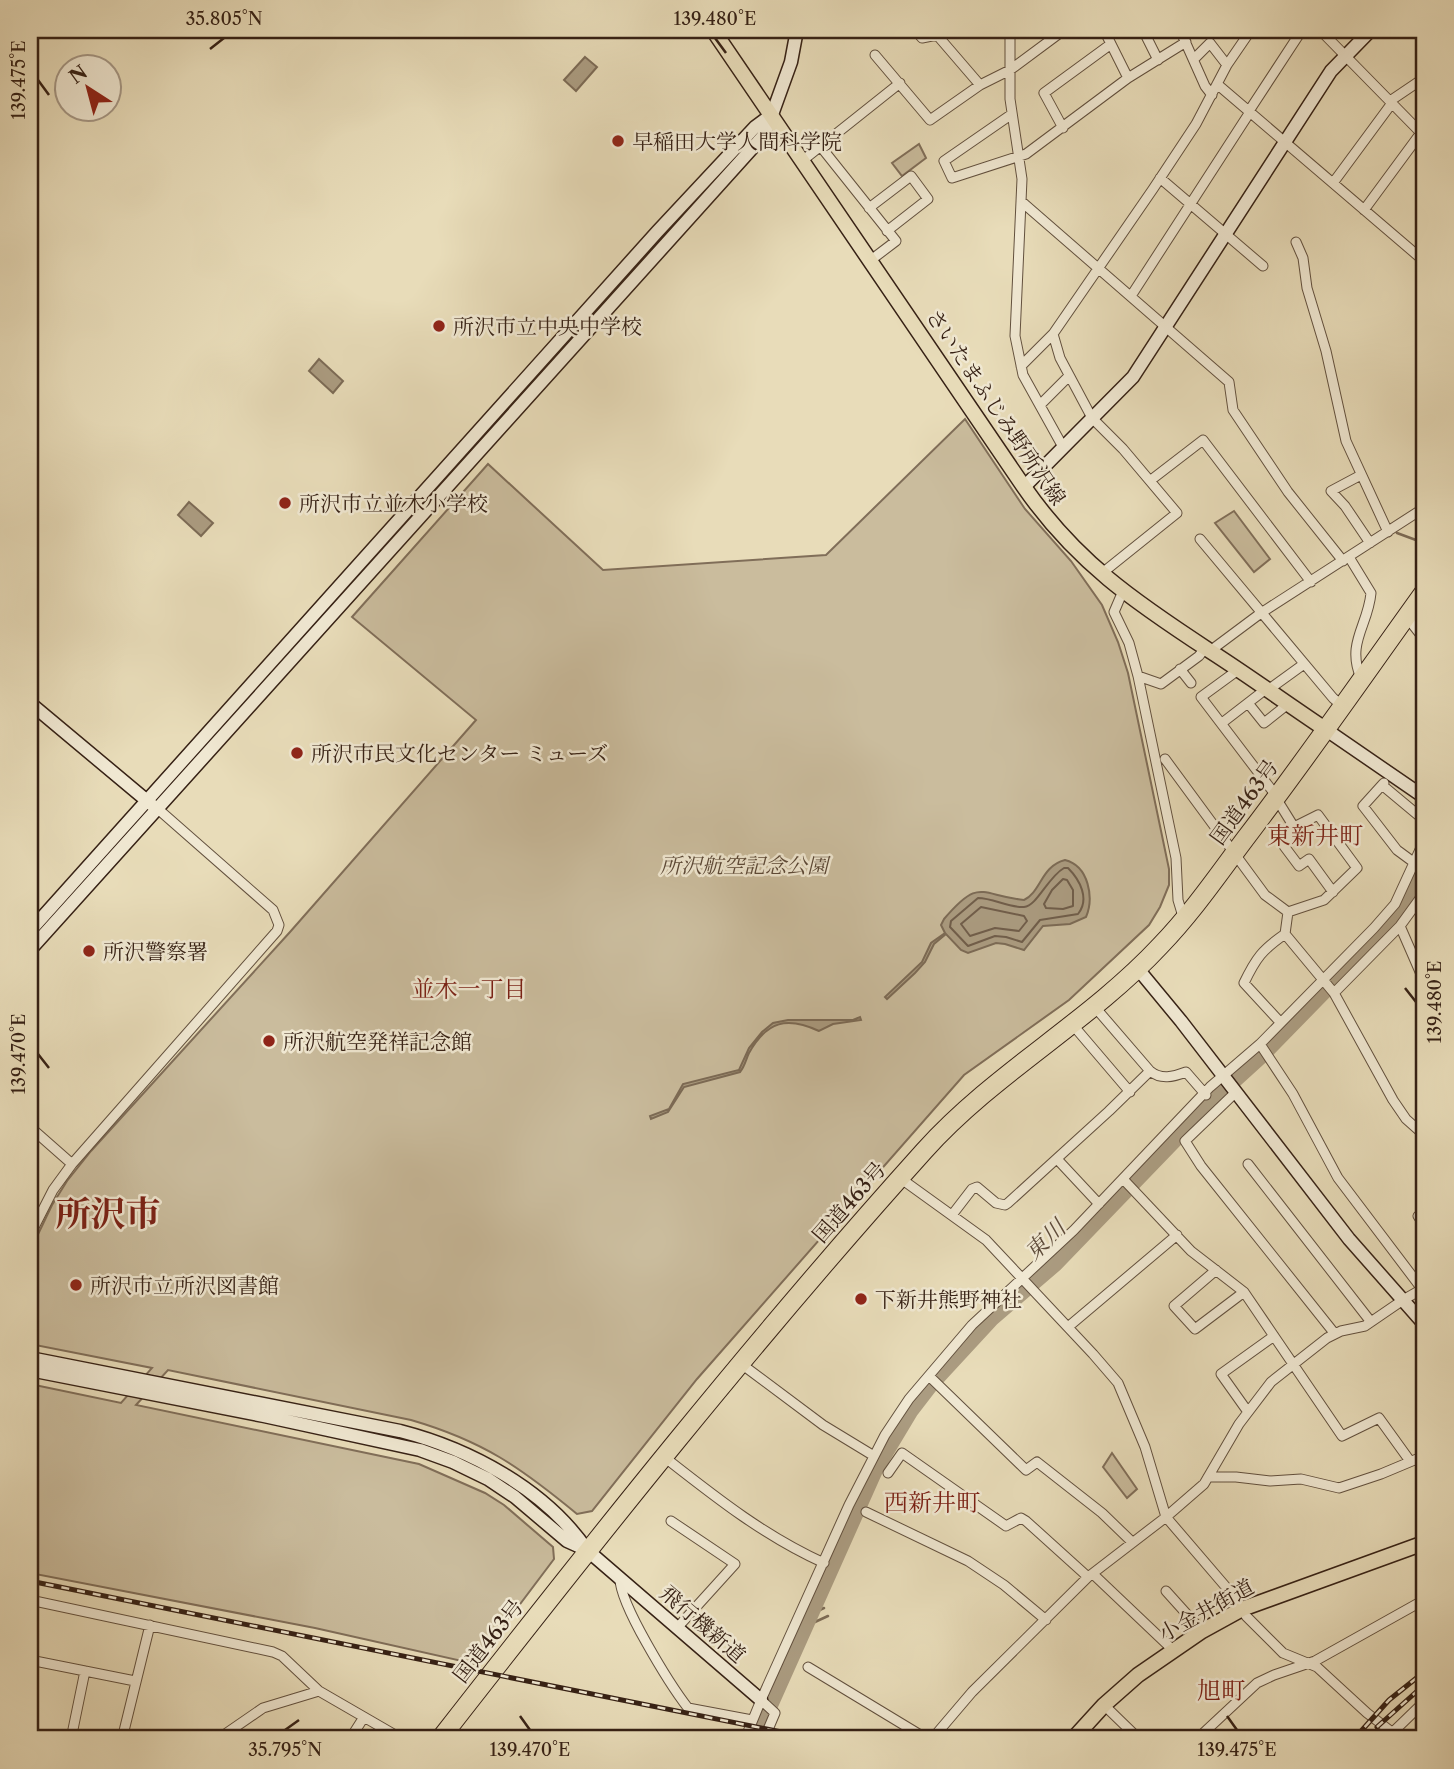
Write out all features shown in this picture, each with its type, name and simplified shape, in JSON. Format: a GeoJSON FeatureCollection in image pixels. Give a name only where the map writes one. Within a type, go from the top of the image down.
{"type":"FeatureCollection","features":[{"type":"Feature","properties":{"kind":"highway","name":"国道463号"},"geometry":{"type":"LineString","coordinates":[[440,1739],[663,1456],[900,1178],[956,1118],[1138,969],[1184,920],[1277,797],[1424,592]]}},
{"type":"Feature","properties":{"kind":"main road","name":"さいたまふじみ野所沢線"},"geometry":{"type":"LineString","coordinates":[[713,30],[1024,487],[1054,527],[1101,574],[1123,591],[1325,729]]}},
{"type":"Feature","properties":{"kind":"main road","name":"小金井街道"},"geometry":{"type":"LineString","coordinates":[[1073,1739],[1104,1705],[1173,1650],[1202,1631],[1242,1609],[1424,1543]]}},
{"type":"Feature","properties":{"kind":"street"},"geometry":{"type":"LineString","coordinates":[[30,950],[765,134],[788,74],[797,30]]}},
{"type":"Feature","properties":{"kind":"street"},"geometry":{"type":"LineString","coordinates":[[915,30],[922,38],[937,35],[980,85]]}},
{"type":"Feature","properties":{"kind":"street"},"geometry":{"type":"LineString","coordinates":[[1010,30],[1012,114],[1019,157],[1022,202],[1015,331],[1023,375],[1063,447]]}},
{"type":"Feature","properties":{"kind":"street"},"geometry":{"type":"LineString","coordinates":[[875,55],[930,120],[980,85],[1010,70],[1064,30]]}},
{"type":"Feature","properties":{"kind":"street"},"geometry":{"type":"LineString","coordinates":[[1104,30],[1128,78]]}},
{"type":"Feature","properties":{"kind":"street"},"geometry":{"type":"LineString","coordinates":[[1143,30],[1158,60]]}},
{"type":"Feature","properties":{"kind":"street"},"geometry":{"type":"LineString","coordinates":[[1180,30],[1205,86],[1212,95]]}},
{"type":"Feature","properties":{"kind":"street"},"geometry":{"type":"LineString","coordinates":[[1021,366],[1053,334],[1098,269],[1160,178],[1212,95],[1227,65],[1251,30]]}},
{"type":"Feature","properties":{"kind":"street"},"geometry":{"type":"LineString","coordinates":[[1130,296],[1302,30]]}},
{"type":"Feature","properties":{"kind":"street"},"geometry":{"type":"LineString","coordinates":[[1320,30],[1423,132],[1364,209]]}},
{"type":"Feature","properties":{"kind":"street"},"geometry":{"type":"LineString","coordinates":[[1024,487],[1133,377],[1331,71],[1371,30]]}},
{"type":"Feature","properties":{"kind":"street"},"geometry":{"type":"LineString","coordinates":[[1012,114],[944,161],[952,178],[1019,157],[1042,144],[1128,78],[1186,42]]}},
{"type":"Feature","properties":{"kind":"street"},"geometry":{"type":"LineString","coordinates":[[1194,59],[1210,43],[1227,65]]}},
{"type":"Feature","properties":{"kind":"street"},"geometry":{"type":"LineString","coordinates":[[1063,128],[1044,93],[1111,44]]}},
{"type":"Feature","properties":{"kind":"street"},"geometry":{"type":"LineString","coordinates":[[1333,183],[1391,102],[1424,78]]}},
{"type":"Feature","properties":{"kind":"street"},"geometry":{"type":"LineString","coordinates":[[802,161],[900,83]]}},
{"type":"Feature","properties":{"kind":"street"},"geometry":{"type":"LineString","coordinates":[[1217,84],[1424,261]]}},
{"type":"Feature","properties":{"kind":"street"},"geometry":{"type":"LineString","coordinates":[[30,931],[657,232],[755,127],[770,116]]}},
{"type":"Feature","properties":{"kind":"street"},"geometry":{"type":"LineString","coordinates":[[821,147],[895,241],[871,260]]}},
{"type":"Feature","properties":{"kind":"street"},"geometry":{"type":"LineString","coordinates":[[869,208],[911,176],[929,199],[887,231]]}},
{"type":"Feature","properties":{"kind":"street"},"geometry":{"type":"LineString","coordinates":[[1160,178],[1263,266]]}},
{"type":"Feature","properties":{"kind":"street"},"geometry":{"type":"LineString","coordinates":[[1022,202],[1228,382],[1233,410],[1288,492],[1346,559],[1371,593],[1355,646],[1354,660],[1361,678]]}},
{"type":"Feature","properties":{"kind":"street"},"geometry":{"type":"LineString","coordinates":[[1296,242],[1303,258],[1307,288],[1326,351],[1346,441],[1388,532]]}},
{"type":"Feature","properties":{"kind":"street"},"geometry":{"type":"LineString","coordinates":[[1053,334],[1059,355],[1092,418],[1177,513],[1101,574]]}},
{"type":"Feature","properties":{"kind":"street"},"geometry":{"type":"LineString","coordinates":[[1040,405],[1069,376]]}},
{"type":"Feature","properties":{"kind":"street"},"geometry":{"type":"LineString","coordinates":[[1150,480],[1203,440],[1311,582]]}},
{"type":"Feature","properties":{"kind":"street"},"geometry":{"type":"LineString","coordinates":[[1361,475],[1331,491],[1345,506],[1370,543]]}},
{"type":"Feature","properties":{"kind":"street"},"geometry":{"type":"LineString","coordinates":[[1138,676],[1161,684],[1261,612],[1424,508]]}},
{"type":"Feature","properties":{"kind":"street"},"geometry":{"type":"LineString","coordinates":[[1200,539],[1341,705]]}},
{"type":"Feature","properties":{"kind":"street"},"geometry":{"type":"LineString","coordinates":[[1123,591],[1114,612],[1129,643],[1138,676],[1176,858],[1178,900],[1184,920]]}},
{"type":"Feature","properties":{"kind":"street"},"geometry":{"type":"LineString","coordinates":[[1406,616],[1424,639]]}},
{"type":"Feature","properties":{"kind":"street"},"geometry":{"type":"LineString","coordinates":[[1222,723],[1304,664]]}},
{"type":"Feature","properties":{"kind":"street"},"geometry":{"type":"LineString","coordinates":[[1180,669],[1191,683]]}},
{"type":"Feature","properties":{"kind":"street"},"geometry":{"type":"LineString","coordinates":[[1238,670],[1201,697],[1277,797],[1294,827]]}},
{"type":"Feature","properties":{"kind":"street"},"geometry":{"type":"LineString","coordinates":[[30,703],[273,910],[279,925],[277,931],[72,1164],[53,1190],[30,1235]]}},
{"type":"Feature","properties":{"kind":"street"},"geometry":{"type":"LineString","coordinates":[[1248,703],[1264,723],[1288,704]]}},
{"type":"Feature","properties":{"kind":"street"},"geometry":{"type":"LineString","coordinates":[[1325,729],[1424,797]]}},
{"type":"Feature","properties":{"kind":"street"},"geometry":{"type":"LineString","coordinates":[[1165,759],[1265,895],[1288,912]]}},
{"type":"Feature","properties":{"kind":"street"},"geometry":{"type":"LineString","coordinates":[[1392,775],[1363,806],[1397,850],[1416,864]]}},
{"type":"Feature","properties":{"kind":"street"},"geometry":{"type":"LineString","coordinates":[[1382,785],[1424,820]]}},
{"type":"Feature","properties":{"kind":"street"},"geometry":{"type":"LineString","coordinates":[[1288,912],[1319,904],[1333,892],[1357,868],[1318,815],[1294,827],[1284,846],[1299,866],[1309,859],[1333,892]]}},
{"type":"Feature","properties":{"kind":"street"},"geometry":{"type":"LineString","coordinates":[[1329,986],[1395,904],[1416,864],[1424,841]]}},
{"type":"Feature","properties":{"kind":"street"},"geometry":{"type":"LineString","coordinates":[[1335,1334],[1201,1166],[1185,1141],[1280,1022],[1329,986],[1400,926],[1424,893]]}},
{"type":"Feature","properties":{"kind":"street"},"geometry":{"type":"LineString","coordinates":[[1280,1022],[1244,983],[1256,958],[1284,934],[1288,912]]}},
{"type":"Feature","properties":{"kind":"street"},"geometry":{"type":"LineString","coordinates":[[1400,926],[1424,981]]}},
{"type":"Feature","properties":{"kind":"street"},"geometry":{"type":"LineString","coordinates":[[1284,934],[1329,986],[1393,1100],[1406,1119],[1424,1135]]}},
{"type":"Feature","properties":{"kind":"street"},"geometry":{"type":"LineString","coordinates":[[1138,969],[1349,1239],[1424,1324]]}},
{"type":"Feature","properties":{"kind":"street"},"geometry":{"type":"LineString","coordinates":[[1094,1006],[1155,1075],[1168,1077],[1186,1072],[1206,1094]]}},
{"type":"Feature","properties":{"kind":"street"},"geometry":{"type":"LineString","coordinates":[[1072,1024],[1130,1091]]}},
{"type":"Feature","properties":{"kind":"street"},"geometry":{"type":"LineString","coordinates":[[932,1739],[972,1692],[1091,1576],[1204,1484],[1248,1412],[1271,1382],[1291,1364],[1335,1334],[1362,1327],[1423,1288],[1338,1178],[1269,1054],[1261,1045]]}},
{"type":"Feature","properties":{"kind":"street"},"geometry":{"type":"LineString","coordinates":[[952,1215],[972,1189],[977,1187],[996,1203],[1004,1205],[1150,1071]]}},
{"type":"Feature","properties":{"kind":"street"},"geometry":{"type":"LineString","coordinates":[[745,1739],[874,1456],[898,1414],[972,1325],[1028,1284],[1099,1205],[1206,1094],[1229,1084]]}},
{"type":"Feature","properties":{"kind":"street"},"geometry":{"type":"LineString","coordinates":[[30,1127],[72,1164]]}},
{"type":"Feature","properties":{"kind":"street"},"geometry":{"type":"LineString","coordinates":[[1057,1159],[1099,1205]]}},
{"type":"Feature","properties":{"kind":"street"},"geometry":{"type":"LineString","coordinates":[[1248,1164],[1371,1322]]}},
{"type":"Feature","properties":{"kind":"street"},"geometry":{"type":"LineString","coordinates":[[900,1178],[986,1240],[1118,1384],[1152,1465],[1166,1517],[1246,1616],[1288,1655],[1309,1663],[1401,1739]]}},
{"type":"Feature","properties":{"kind":"street"},"geometry":{"type":"LineString","coordinates":[[1124,1180],[1196,1255],[1244,1292],[1342,1436],[1379,1418],[1410,1461]]}},
{"type":"Feature","properties":{"kind":"street"},"geometry":{"type":"LineString","coordinates":[[1418,1216],[1424,1225]]}},
{"type":"Feature","properties":{"kind":"street"},"geometry":{"type":"LineString","coordinates":[[1068,1327],[1177,1235]]}},
{"type":"Feature","properties":{"kind":"street"},"geometry":{"type":"LineString","coordinates":[[1216,1270],[1174,1306],[1195,1329],[1244,1292]]}},
{"type":"Feature","properties":{"kind":"street"},"geometry":{"type":"LineString","coordinates":[[1248,1412],[1221,1374],[1274,1336]]}},
{"type":"Feature","properties":{"kind":"street"},"geometry":{"type":"LineString","coordinates":[[30,1358],[420,1436],[472,1457],[516,1482],[575,1532],[587,1550]]}},
{"type":"Feature","properties":{"kind":"street"},"geometry":{"type":"LineString","coordinates":[[740,1363],[822,1425],[874,1456]]}},
{"type":"Feature","properties":{"kind":"street"},"geometry":{"type":"LineString","coordinates":[[30,1370],[301,1423],[429,1452],[497,1485],[567,1541],[587,1550]]}},
{"type":"Feature","properties":{"kind":"street"},"geometry":{"type":"LineString","coordinates":[[930,1377],[1026,1470],[1037,1462],[1102,1513],[1132,1542]]}},
{"type":"Feature","properties":{"kind":"street"},"geometry":{"type":"LineString","coordinates":[[888,1474],[902,1453],[1006,1527],[1014,1520],[1021,1518],[1026,1521],[1173,1650]]}},
{"type":"Feature","properties":{"kind":"street"},"geometry":{"type":"LineString","coordinates":[[663,1456],[758,1527],[824,1563]]}},
{"type":"Feature","properties":{"kind":"street"},"geometry":{"type":"LineString","coordinates":[[1208,1477],[1236,1477],[1270,1482],[1301,1479],[1339,1488],[1381,1475],[1424,1456]]}},
{"type":"Feature","properties":{"kind":"street"},"geometry":{"type":"LineString","coordinates":[[866,1512],[968,1561],[1004,1585],[1046,1620]]}},
{"type":"Feature","properties":{"kind":"street"},"geometry":{"type":"LineString","coordinates":[[671,1521],[735,1564],[677,1628]]}},
{"type":"Feature","properties":{"kind":"street","name":"飛行機新道"},"geometry":{"type":"LineString","coordinates":[[587,1550],[762,1701]]}},
{"type":"Feature","properties":{"kind":"street"},"geometry":{"type":"LineString","coordinates":[[620,1577],[621,1591],[630,1610],[660,1667],[688,1708],[752,1720]]}},
{"type":"Feature","properties":{"kind":"street"},"geometry":{"type":"LineString","coordinates":[[1166,1591],[1202,1631]]}},
{"type":"Feature","properties":{"kind":"street"},"geometry":{"type":"LineString","coordinates":[[30,1600],[274,1652],[282,1656],[319,1691],[402,1739]]}},
{"type":"Feature","properties":{"kind":"street"},"geometry":{"type":"LineString","coordinates":[[1197,1739],[1257,1683],[1309,1663],[1424,1600]]}},
{"type":"Feature","properties":{"kind":"street"},"geometry":{"type":"LineString","coordinates":[[122,1739],[149,1625]]}},
{"type":"Feature","properties":{"kind":"street"},"geometry":{"type":"LineString","coordinates":[[1274,1675],[1288,1655]]}},
{"type":"Feature","properties":{"kind":"street"},"geometry":{"type":"LineString","coordinates":[[30,1660],[135,1681]]}},
{"type":"Feature","properties":{"kind":"street"},"geometry":{"type":"LineString","coordinates":[[808,1667],[927,1739]]}},
{"type":"Feature","properties":{"kind":"street"},"geometry":{"type":"LineString","coordinates":[[71,1739],[85,1671]]}},
{"type":"Feature","properties":{"kind":"street"},"geometry":{"type":"LineString","coordinates":[[218,1739],[263,1708],[319,1691]]}},
{"type":"Feature","properties":{"kind":"street"},"geometry":{"type":"LineString","coordinates":[[762,1701],[773,1710],[775,1716],[764,1739]]}},
{"type":"Feature","properties":{"kind":"street"},"geometry":{"type":"LineString","coordinates":[[1393,1732],[1424,1702]]}},
{"type":"Feature","properties":{"kind":"street"},"geometry":{"type":"LineString","coordinates":[[1104,1705],[1139,1739]]}},
{"type":"Feature","properties":{"kind":"street"},"geometry":{"type":"LineString","coordinates":[[350,1739],[364,1717]]}},
{"type":"Feature","properties":{"kind":"street"},"geometry":{"type":"LineString","coordinates":[[526,1739],[528,1736],[533,1739]]}},
{"type":"Feature","properties":{"kind":"green space"},"geometry":{"type":"Polygon","coordinates":[[[919,144],[926,158],[902,176],[892,163],[919,144]]]}},
{"type":"Feature","properties":{"kind":"green space","name":"所沢航空記念公園"},"geometry":{"type":"Polygon","coordinates":[[[965,419],[1025,509],[1071,561],[1102,605],[1118,642],[1128,673],[1169,869],[1169,885],[1149,925],[1069,1000],[964,1075],[697,1379],[592,1511],[577,1514],[500,1457],[459,1437],[411,1420],[168,1370],[136,1405],[419,1464],[485,1493],[504,1505],[553,1547],[554,1559],[475,1664],[315,1628],[30,1573],[30,1384],[121,1403],[152,1368],[30,1344],[30,1251],[52,1205],[91,1151],[290,932],[476,720],[352,617],[488,464],[603,570],[826,555],[965,419]]]}},
{"type":"Feature","properties":{"kind":"green space"},"geometry":{"type":"Polygon","coordinates":[[[1234,511],[1270,559],[1254,572],[1215,523],[1234,511]]]}},
{"type":"Feature","properties":{"kind":"green space"},"geometry":{"type":"Polygon","coordinates":[[[1112,1453],[1137,1489],[1127,1498],[1103,1467],[1112,1453]]]}},
{"type":"Feature","properties":{"kind":"water"},"geometry":{"type":"Polygon","coordinates":[[[585,57],[597,67],[576,91],[564,80],[585,57]]]}},
{"type":"Feature","properties":{"kind":"water"},"geometry":{"type":"Polygon","coordinates":[[[319,359],[343,381],[333,393],[309,371],[319,359]]]}},
{"type":"Feature","properties":{"kind":"water"},"geometry":{"type":"Polygon","coordinates":[[[189,502],[213,523],[201,536],[178,515],[189,502]]]}},
{"type":"Feature","properties":{"kind":"water"},"geometry":{"type":"Polygon","coordinates":[[[1065,860],[1080,869],[1088,884],[1086,917],[1070,924],[1043,926],[1024,950],[996,943],[968,953],[961,950],[946,934],[934,944],[925,962],[915,973],[887,999],[885,997],[922,962],[931,943],[945,933],[941,925],[944,919],[965,898],[981,892],[1024,900],[1051,868],[1065,860]]]}},
{"type":"Feature","properties":{"kind":"water"},"geometry":{"type":"Polygon","coordinates":[[[860,1017],[861,1020],[833,1024],[819,1031],[797,1024],[779,1024],[756,1042],[740,1072],[684,1087],[668,1112],[651,1119],[650,1116],[669,1109],[683,1084],[739,1070],[749,1048],[773,1023],[788,1020],[853,1020],[860,1017]]]}},
{"type":"Feature","properties":{"kind":"waterway"},"geometry":{"type":"LineString","coordinates":[[1397,533],[1424,543]]}},
{"type":"Feature","properties":{"kind":"waterway","name":"東川"},"geometry":{"type":"LineString","coordinates":[[755,1739],[875,1470],[911,1410],[931,1384],[991,1319],[1055,1264],[1218,1095],[1262,1055],[1386,928],[1413,894],[1424,865]]}},
{"type":"Feature","properties":{"kind":"waterway"},"geometry":{"type":"LineString","coordinates":[[809,1615],[824,1608]]}},
{"type":"Feature","properties":{"kind":"waterway"},"geometry":{"type":"LineString","coordinates":[[804,1627],[828,1616]]}},
{"type":"Feature","properties":{"kind":"railway"},"geometry":{"type":"LineString","coordinates":[[30,1581],[816,1739]]}},
{"type":"Feature","properties":{"kind":"railway"},"geometry":{"type":"LineString","coordinates":[[1354,1739],[1389,1700],[1424,1672]]}},
{"type":"Feature","properties":{"kind":"railway"},"geometry":{"type":"LineString","coordinates":[[1377,1727],[1424,1685]]}},
{"type":"Feature","properties":{"kind":"place","name":"早稲田大学人間科学院"},"geometry":{"type":"Point","coordinates":[618,141]}},
{"type":"Feature","properties":{"kind":"place","name":"所沢市立中央中学校"},"geometry":{"type":"Point","coordinates":[439,326]}},
{"type":"Feature","properties":{"kind":"place","name":"所沢市立並木小学校"},"geometry":{"type":"Point","coordinates":[285,503]}},
{"type":"Feature","properties":{"kind":"place","name":"所沢市民文化センター ミューズ"},"geometry":{"type":"Point","coordinates":[297,753]}},
{"type":"Feature","properties":{"kind":"place","name":"所沢警察署"},"geometry":{"type":"Point","coordinates":[89,951]}},
{"type":"Feature","properties":{"kind":"place","name":"所沢航空発祥記念館"},"geometry":{"type":"Point","coordinates":[269,1041]}},
{"type":"Feature","properties":{"kind":"place","name":"所沢市立所沢図書館"},"geometry":{"type":"Point","coordinates":[76,1285]}},
{"type":"Feature","properties":{"kind":"place","name":"下新井熊野神社"},"geometry":{"type":"Point","coordinates":[861,1299]}},
{"type":"Feature","properties":{"kind":"district","name":"東新井町"},"geometry":{"type":"Point","coordinates":[1315,835]}},
{"type":"Feature","properties":{"kind":"district","name":"並木一丁目"},"geometry":{"type":"Point","coordinates":[469,989]}},
{"type":"Feature","properties":{"kind":"district","name":"所沢市"},"geometry":{"type":"Point","coordinates":[108,1213]}},
{"type":"Feature","properties":{"kind":"district","name":"西新井町"},"geometry":{"type":"Point","coordinates":[932,1502]}},
{"type":"Feature","properties":{"kind":"district","name":"旭町"},"geometry":{"type":"Point","coordinates":[1221,1690]}}]}
